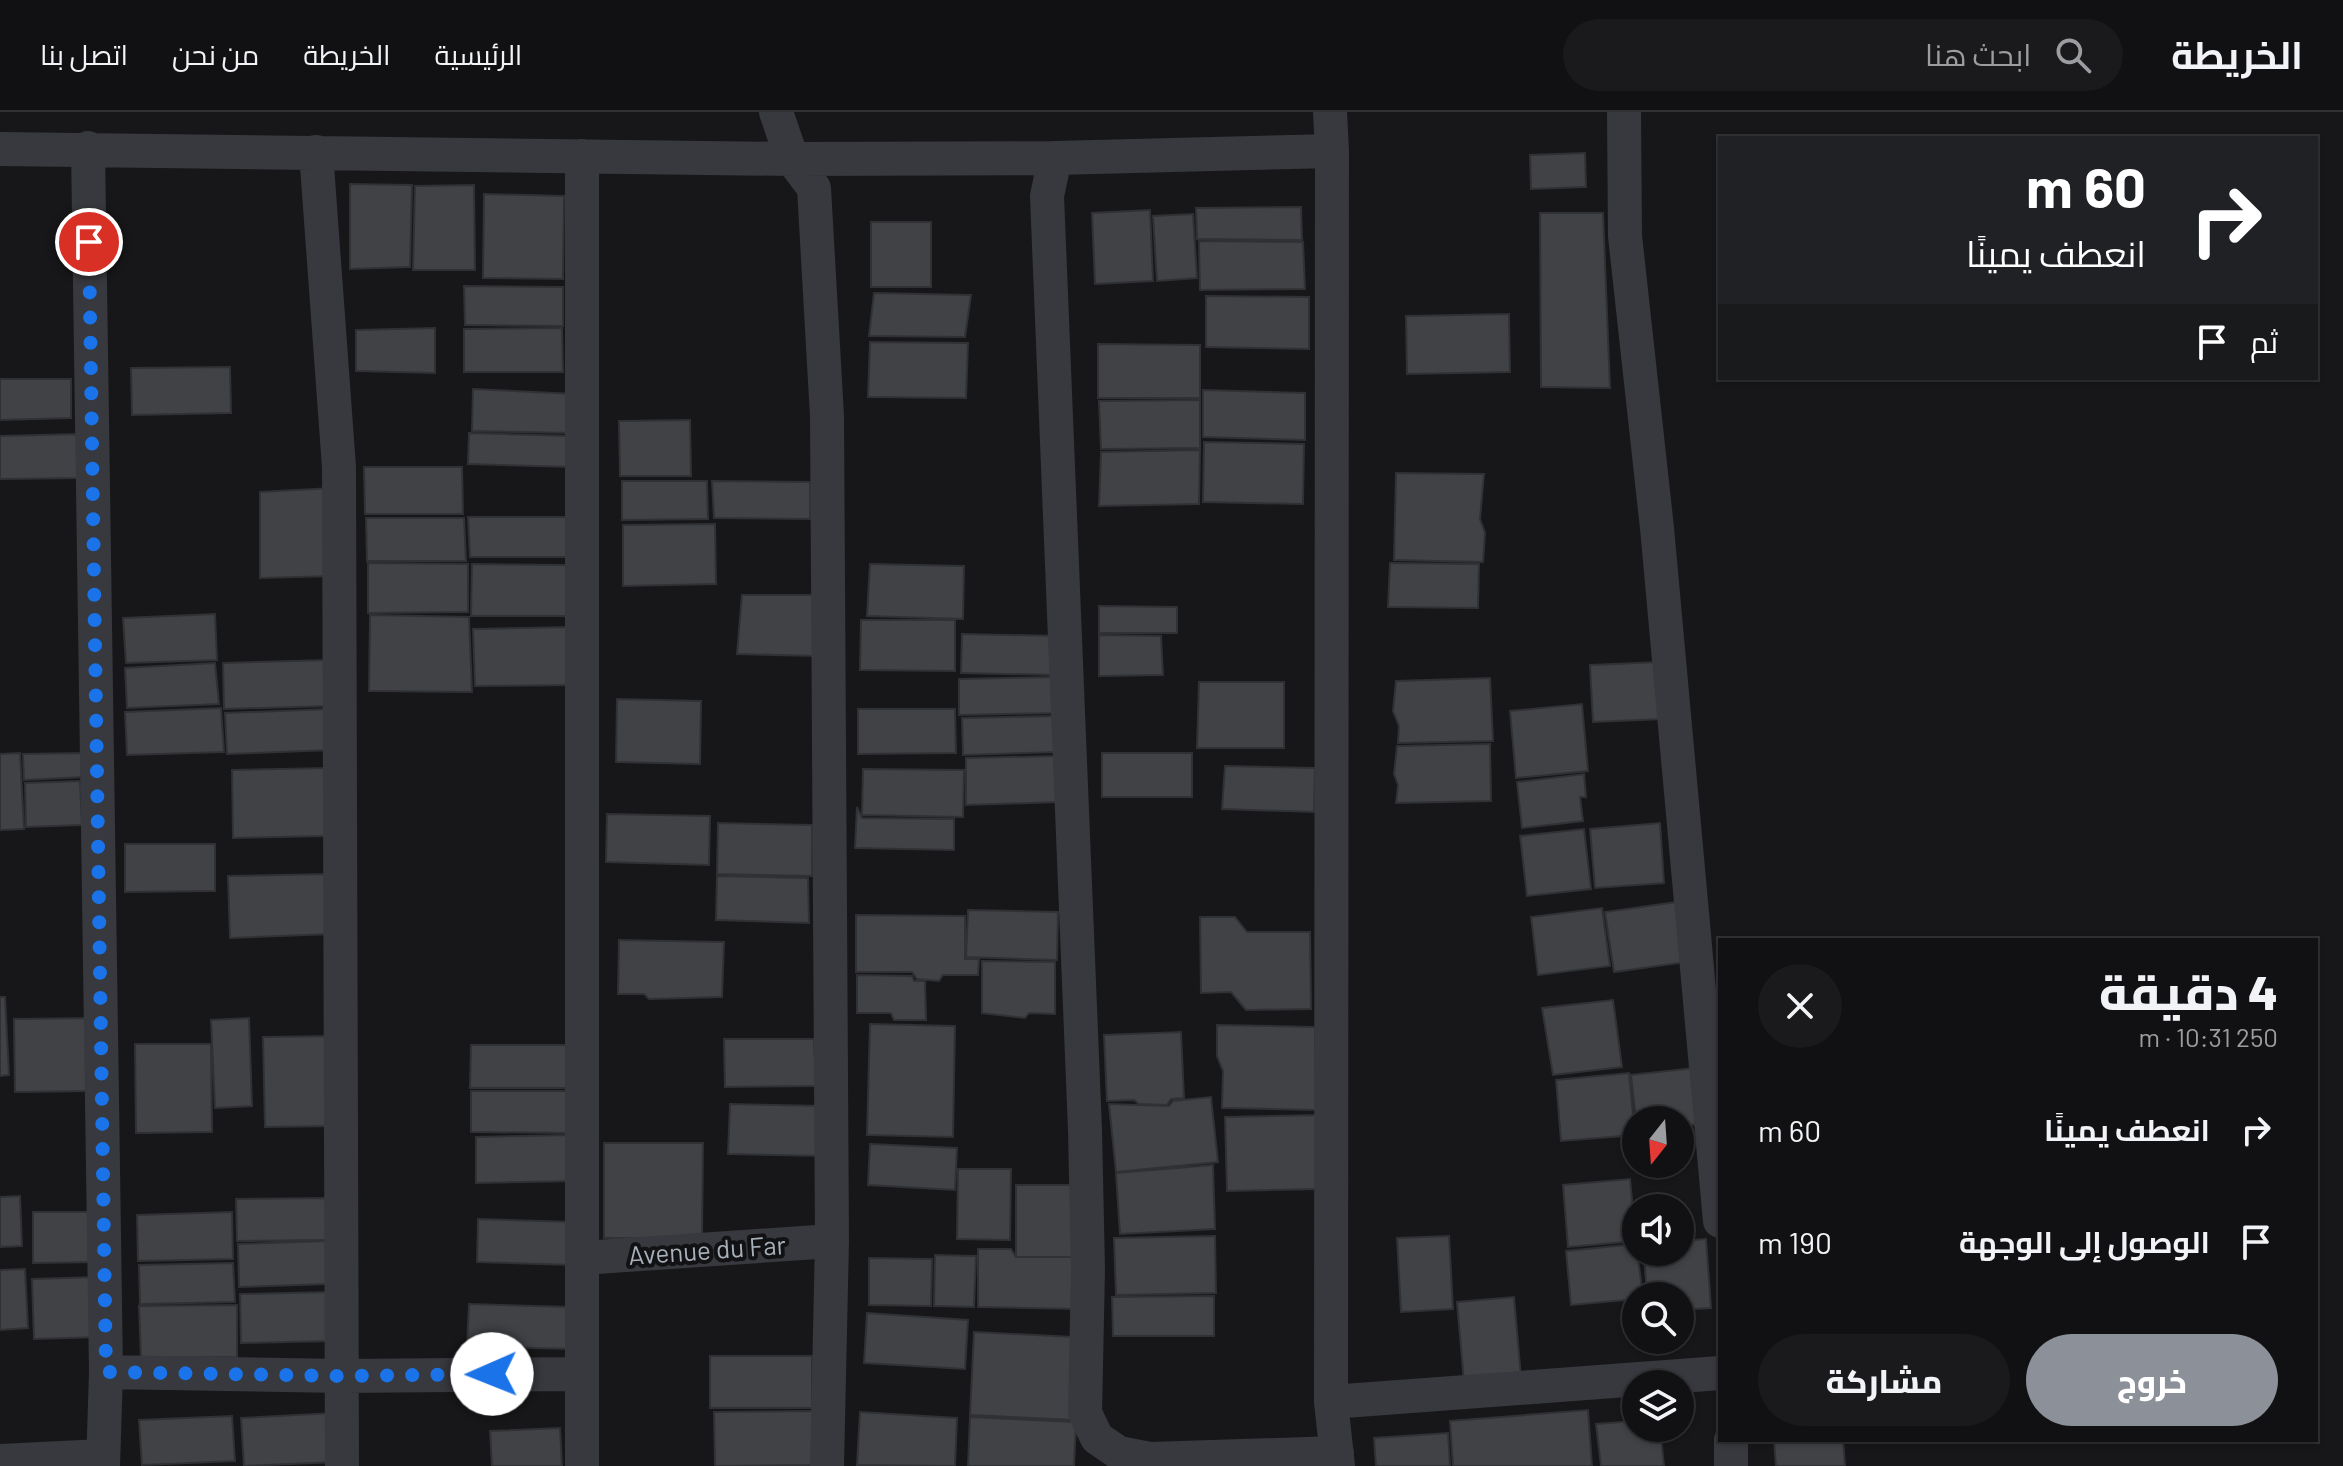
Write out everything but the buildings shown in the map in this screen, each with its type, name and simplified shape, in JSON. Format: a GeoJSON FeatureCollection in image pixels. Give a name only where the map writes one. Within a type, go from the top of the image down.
{"type":"FeatureCollection","features":[{"type":"Feature","properties":{"kind":"street"},"geometry":{"type":"LineString","coordinates":[[776,112],[792,159],[814,188],[827,416],[832,1241],[827,1466]]}},
{"type":"Feature","properties":{"kind":"street"},"geometry":{"type":"LineString","coordinates":[[1055,158],[1047,196],[1085,1130],[1088,1269],[1085,1413],[1097,1438],[1119,1453],[1150,1459],[1338,1459],[1331,1402],[1330,112]]}},
{"type":"Feature","properties":{"kind":"street"},"geometry":{"type":"LineString","coordinates":[[1624,112],[1625,236],[1657,528],[1718,1199]]}},
{"type":"Feature","properties":{"kind":"street"},"geometry":{"type":"LineString","coordinates":[[0,1461],[102,1461],[106,1372],[88,148]]}},
{"type":"Feature","properties":{"kind":"street"},"geometry":{"type":"LineString","coordinates":[[0,149],[792,159],[1055,158],[1332,151]]}},
{"type":"Feature","properties":{"kind":"street"},"geometry":{"type":"LineString","coordinates":[[316,152],[339,467],[342,1466]]}},
{"type":"Feature","properties":{"kind":"street"},"geometry":{"type":"LineString","coordinates":[[582,156],[582,1466]]}},
{"type":"Feature","properties":{"kind":"street","name":"Avenue du Far"},"geometry":{"type":"LineString","coordinates":[[582,1258],[832,1241]]}},
{"type":"Feature","properties":{"kind":"street"},"geometry":{"type":"LineString","coordinates":[[106,1372],[344,1376],[581,1374]]}},
{"type":"Feature","properties":{"kind":"street"},"geometry":{"type":"LineString","coordinates":[[1331,1402],[1718,1373]]}},
{"type":"Feature","properties":{"kind":"street"},"geometry":{"type":"LineString","coordinates":[[1731,1442],[1731,1466]]}},
{"type":"Feature","properties":{"kind":"route"},"geometry":{"type":"LineString","coordinates":[[89,242],[106,1372],[344,1376],[492,1374]]}}]}
